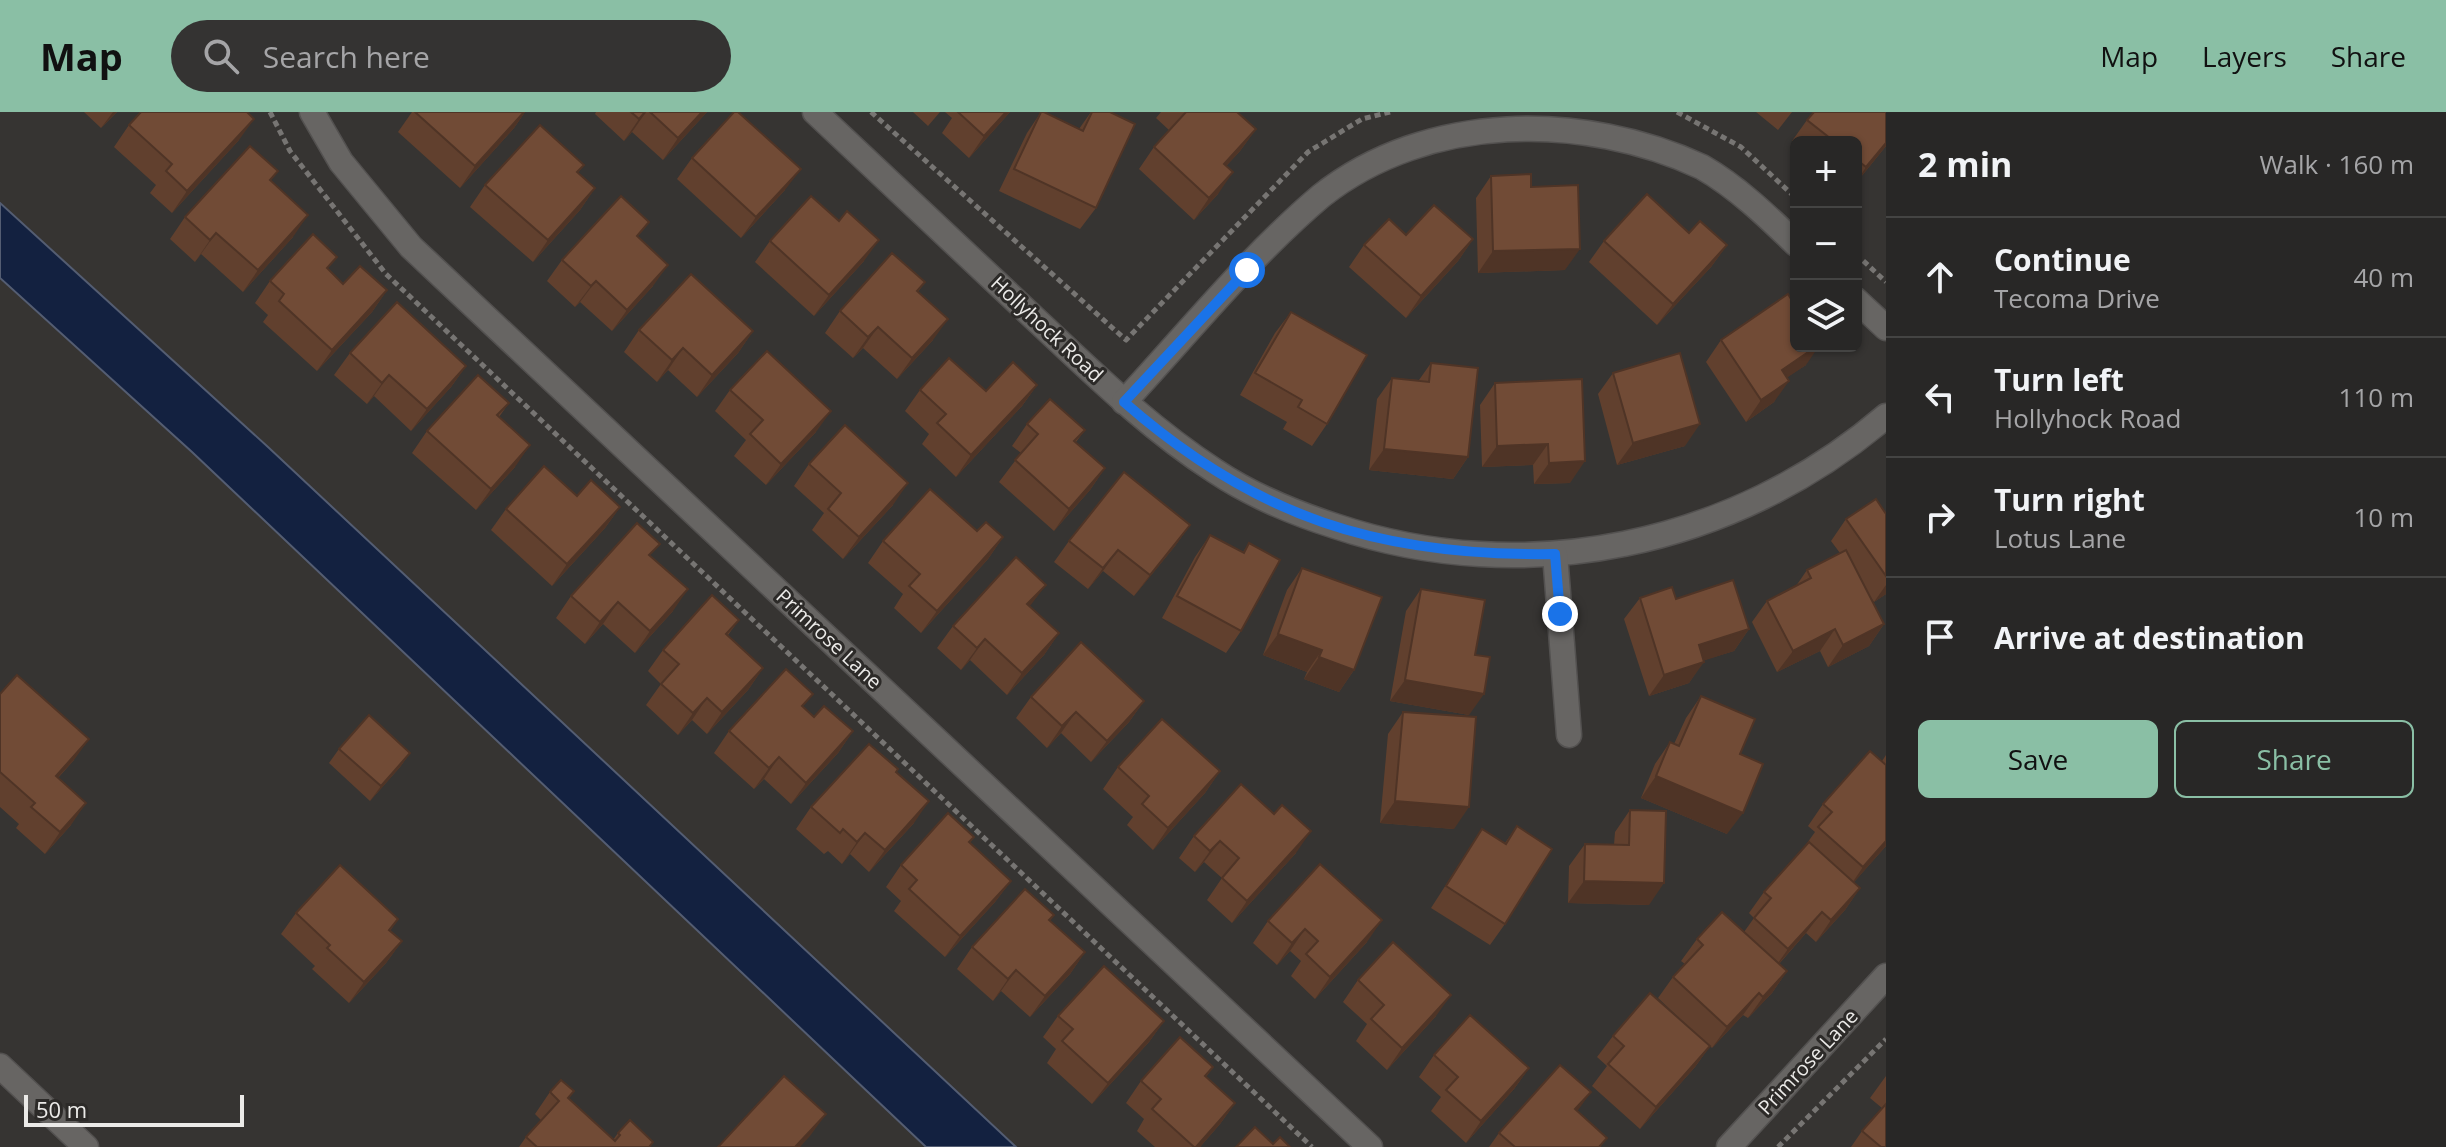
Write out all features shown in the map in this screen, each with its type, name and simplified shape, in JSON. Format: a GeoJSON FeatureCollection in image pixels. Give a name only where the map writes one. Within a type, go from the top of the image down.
{"type":"FeatureCollection","features":[{"type":"Feature","properties":{"kind":"street","name":"Primrose Lane"},"geometry":{"type":"LineString","coordinates":[[312,112],[341,162],[411,247],[1370,1147]]}},
{"type":"Feature","properties":{"kind":"street","name":"Hollyhock Road"},"geometry":{"type":"LineString","coordinates":[[815,112],[1159,432],[1217,473],[1300,515],[1367,537],[1436,551],[1483,556],[1555,554],[1648,540],[1693,527],[1758,501],[1819,467],[1886,416]]}},
{"type":"Feature","properties":{"kind":"street"},"geometry":{"type":"LineString","coordinates":[[1124,402],[1323,194],[1383,156],[1427,138],[1474,126],[1521,121],[1569,123],[1616,131],[1662,146],[1705,168],[1743,196],[1790,239]]}},
{"type":"Feature","properties":{"kind":"street"},"geometry":{"type":"LineString","coordinates":[[1862,306],[1886,328]]}},
{"type":"Feature","properties":{"kind":"street"},"geometry":{"type":"LineString","coordinates":[[1555,554],[1569,735]]}},
{"type":"Feature","properties":{"kind":"street","name":"Primrose Lane"},"geometry":{"type":"LineString","coordinates":[[1729,1147],[1886,976]]}},
{"type":"Feature","properties":{"kind":"street"},"geometry":{"type":"LineString","coordinates":[[0,1066],[86,1147]]}},
{"type":"Feature","properties":{"kind":"path"},"geometry":{"type":"LineString","coordinates":[[270,112],[290,151],[386,274],[1312,1147]]}},
{"type":"Feature","properties":{"kind":"path"},"geometry":{"type":"LineString","coordinates":[[871,112],[1126,340],[1308,152],[1362,119],[1390,112]]}},
{"type":"Feature","properties":{"kind":"path"},"geometry":{"type":"LineString","coordinates":[[1677,112],[1741,147],[1790,192]]}},
{"type":"Feature","properties":{"kind":"path"},"geometry":{"type":"LineString","coordinates":[[1862,260],[1886,282]]}},
{"type":"Feature","properties":{"kind":"path"},"geometry":{"type":"LineString","coordinates":[[1778,1147],[1886,1039]]}},
{"type":"Feature","properties":{"kind":"water"},"geometry":{"type":"Polygon","coordinates":[[[0,203],[268,447],[1016,1147],[926,1147],[192,452],[0,278],[0,203]]]}},
{"type":"Feature","properties":{"kind":"building"},"geometry":{"type":"Polygon","coordinates":[[[141,112],[247,112],[254,119],[187,191],[166,171],[172,164],[129,125],[141,112]]]}},
{"type":"Feature","properties":{"kind":"building"},"geometry":{"type":"Polygon","coordinates":[[[415,112],[524,112],[475,166],[415,112]]]}},
{"type":"Feature","properties":{"kind":"building"},"geometry":{"type":"Polygon","coordinates":[[[631,112],[645,112],[639,119],[631,112]]]}},
{"type":"Feature","properties":{"kind":"building"},"geometry":{"type":"Polygon","coordinates":[[[650,112],[702,112],[678,138],[650,112]]]}},
{"type":"Feature","properties":{"kind":"building"},"geometry":{"type":"Polygon","coordinates":[[[734,112],[738,112],[801,169],[756,217],[692,158],[734,112]]]}},
{"type":"Feature","properties":{"kind":"building"},"geometry":{"type":"Polygon","coordinates":[[[958,112],[1006,112],[984,136],[958,112]]]}},
{"type":"Feature","properties":{"kind":"building"},"geometry":{"type":"Polygon","coordinates":[[[1041,112],[1083,131],[1092,112],[1110,112],[1135,124],[1096,208],[1014,169],[1041,112]]]}},
{"type":"Feature","properties":{"kind":"building"},"geometry":{"type":"Polygon","coordinates":[[[1186,112],[1237,112],[1256,129],[1224,164],[1233,172],[1209,198],[1154,147],[1186,112]]]}},
{"type":"Feature","properties":{"kind":"building"},"geometry":{"type":"Polygon","coordinates":[[[1814,112],[1886,112],[1886,143],[1866,167],[1862,164],[1862,136],[1827,136],[1807,120],[1814,112]]]}},
{"type":"Feature","properties":{"kind":"building"},"geometry":{"type":"Polygon","coordinates":[[[540,125],[584,165],[577,172],[595,188],[548,240],[485,185],[540,125]]]}},
{"type":"Feature","properties":{"kind":"building"},"geometry":{"type":"Polygon","coordinates":[[[250,146],[278,171],[270,180],[308,215],[258,270],[216,233],[210,240],[185,217],[250,146]]]}},
{"type":"Feature","properties":{"kind":"building"},"geometry":{"type":"Polygon","coordinates":[[[1531,174],[1531,187],[1578,185],[1580,249],[1493,251],[1491,176],[1531,174]]]}},
{"type":"Feature","properties":{"kind":"building"},"geometry":{"type":"Polygon","coordinates":[[[1647,194],[1689,233],[1700,221],[1727,245],[1673,304],[1604,241],[1647,194]]]}},
{"type":"Feature","properties":{"kind":"building"},"geometry":{"type":"Polygon","coordinates":[[[621,196],[649,222],[637,236],[668,265],[627,310],[596,281],[591,286],[562,260],[621,196]]]}},
{"type":"Feature","properties":{"kind":"building"},"geometry":{"type":"Polygon","coordinates":[[[811,196],[839,221],[847,211],[879,240],[829,295],[770,241],[811,196]]]}},
{"type":"Feature","properties":{"kind":"building"},"geometry":{"type":"Polygon","coordinates":[[[1434,205],[1473,239],[1421,296],[1364,245],[1389,219],[1406,235],[1434,205]]]}},
{"type":"Feature","properties":{"kind":"building"},"geometry":{"type":"Polygon","coordinates":[[[313,234],[337,257],[327,268],[343,284],[360,266],[387,290],[332,350],[279,301],[284,294],[270,281],[313,234]]]}},
{"type":"Feature","properties":{"kind":"building"},"geometry":{"type":"Polygon","coordinates":[[[892,253],[925,282],[917,291],[948,319],[912,358],[878,327],[868,337],[840,311],[892,253]]]}},
{"type":"Feature","properties":{"kind":"building"},"geometry":{"type":"Polygon","coordinates":[[[691,274],[753,331],[712,375],[683,348],[672,360],[639,330],[691,274]]]}},
{"type":"Feature","properties":{"kind":"building"},"geometry":{"type":"Polygon","coordinates":[[[1788,294],[1790,352],[1808,352],[1782,370],[1789,381],[1761,400],[1721,340],[1788,294]]]}},
{"type":"Feature","properties":{"kind":"building"},"geometry":{"type":"Polygon","coordinates":[[[397,302],[466,366],[427,409],[389,375],[382,383],[350,353],[397,302]]]}},
{"type":"Feature","properties":{"kind":"building"},"geometry":{"type":"Polygon","coordinates":[[[1291,312],[1367,355],[1327,424],[1298,407],[1302,400],[1255,373],[1291,312]]]}},
{"type":"Feature","properties":{"kind":"building"},"geometry":{"type":"Polygon","coordinates":[[[767,351],[831,411],[781,464],[750,434],[763,420],[730,390],[767,351]]]}},
{"type":"Feature","properties":{"kind":"building"},"geometry":{"type":"Polygon","coordinates":[[[1680,353],[1700,424],[1633,443],[1613,373],[1680,353]]]}},
{"type":"Feature","properties":{"kind":"building"},"geometry":{"type":"Polygon","coordinates":[[[949,358],[986,391],[1013,362],[1037,385],[971,455],[937,423],[946,414],[920,390],[949,358]]]}},
{"type":"Feature","properties":{"kind":"building"},"geometry":{"type":"Polygon","coordinates":[[[1431,363],[1478,368],[1468,457],[1384,449],[1392,378],[1429,382],[1431,363]]]}},
{"type":"Feature","properties":{"kind":"building"},"geometry":{"type":"Polygon","coordinates":[[[478,375],[509,403],[497,415],[530,445],[491,489],[427,431],[478,375]]]}},
{"type":"Feature","properties":{"kind":"building"},"geometry":{"type":"Polygon","coordinates":[[[1582,379],[1585,461],[1549,463],[1548,444],[1497,446],[1495,383],[1582,379]]]}},
{"type":"Feature","properties":{"kind":"building"},"geometry":{"type":"Polygon","coordinates":[[[1050,399],[1085,430],[1074,441],[1105,468],[1069,509],[1015,460],[1038,434],[1027,424],[1050,399]]]}},
{"type":"Feature","properties":{"kind":"building"},"geometry":{"type":"Polygon","coordinates":[[[845,425],[908,483],[859,537],[828,509],[841,493],[809,464],[845,425]]]}},
{"type":"Feature","properties":{"kind":"building"},"geometry":{"type":"Polygon","coordinates":[[[544,466],[577,496],[591,480],[620,507],[567,564],[506,509],[544,466]]]}},
{"type":"Feature","properties":{"kind":"building"},"geometry":{"type":"Polygon","coordinates":[[[1124,472],[1190,525],[1150,575],[1118,550],[1103,568],[1069,541],[1124,472]]]}},
{"type":"Feature","properties":{"kind":"building"},"geometry":{"type":"Polygon","coordinates":[[[930,489],[977,531],[986,522],[1003,537],[937,611],[909,586],[920,574],[883,541],[930,489]]]}},
{"type":"Feature","properties":{"kind":"building"},"geometry":{"type":"Polygon","coordinates":[[[1876,499],[1886,514],[1886,576],[1846,519],[1876,499]]]}},
{"type":"Feature","properties":{"kind":"building"},"geometry":{"type":"Polygon","coordinates":[[[637,523],[660,544],[649,555],[688,589],[650,631],[618,602],[600,622],[571,596],[637,523]]]}},
{"type":"Feature","properties":{"kind":"building"},"geometry":{"type":"Polygon","coordinates":[[[1210,535],[1244,553],[1249,543],[1280,560],[1241,631],[1177,596],[1210,535]]]}},
{"type":"Feature","properties":{"kind":"building"},"geometry":{"type":"Polygon","coordinates":[[[1846,550],[1884,624],[1843,645],[1835,629],[1793,651],[1767,601],[1811,578],[1807,570],[1846,550]]]}},
{"type":"Feature","properties":{"kind":"building"},"geometry":{"type":"Polygon","coordinates":[[[1016,557],[1046,585],[1027,604],[1059,633],[1022,673],[985,639],[977,648],[953,626],[1016,557]]]}},
{"type":"Feature","properties":{"kind":"building"},"geometry":{"type":"Polygon","coordinates":[[[1302,568],[1382,597],[1354,670],[1319,657],[1322,650],[1278,634],[1302,568]]]}},
{"type":"Feature","properties":{"kind":"building"},"geometry":{"type":"Polygon","coordinates":[[[1733,580],[1749,629],[1699,645],[1704,662],[1664,675],[1640,598],[1672,587],[1676,599],[1733,580]]]}},
{"type":"Feature","properties":{"kind":"building"},"geometry":{"type":"Polygon","coordinates":[[[1421,589],[1485,600],[1475,655],[1490,657],[1484,694],[1405,680],[1421,589]]]}},
{"type":"Feature","properties":{"kind":"building"},"geometry":{"type":"Polygon","coordinates":[[[712,595],[739,620],[726,634],[763,668],[722,712],[707,698],[693,713],[661,684],[679,664],[663,650],[712,595]]]}},
{"type":"Feature","properties":{"kind":"building"},"geometry":{"type":"Polygon","coordinates":[[[1081,642],[1144,701],[1107,741],[1076,712],[1062,726],[1031,697],[1081,642]]]}},
{"type":"Feature","properties":{"kind":"building"},"geometry":{"type":"Polygon","coordinates":[[[786,669],[813,694],[802,706],[814,717],[824,706],[853,731],[806,783],[779,757],[769,768],[729,731],[786,669]]]}},
{"type":"Feature","properties":{"kind":"building"},"geometry":{"type":"Polygon","coordinates":[[[17,675],[89,739],[56,776],[86,803],[60,832],[31,807],[35,803],[0,772],[0,694],[17,675]]]}},
{"type":"Feature","properties":{"kind":"building"},"geometry":{"type":"Polygon","coordinates":[[[1701,696],[1755,719],[1740,754],[1763,764],[1743,813],[1656,776],[1670,742],[1679,746],[1701,696]]]}},
{"type":"Feature","properties":{"kind":"building"},"geometry":{"type":"Polygon","coordinates":[[[1403,712],[1476,717],[1469,807],[1395,801],[1403,712]]]}},
{"type":"Feature","properties":{"kind":"building"},"geometry":{"type":"Polygon","coordinates":[[[369,715],[410,753],[381,786],[339,749],[369,715]]]}},
{"type":"Feature","properties":{"kind":"building"},"geometry":{"type":"Polygon","coordinates":[[[1162,719],[1220,771],[1168,828],[1142,804],[1149,796],[1118,767],[1162,719]]]}},
{"type":"Feature","properties":{"kind":"building"},"geometry":{"type":"Polygon","coordinates":[[[869,744],[929,801],[885,850],[865,833],[857,842],[843,829],[840,833],[811,807],[869,744]]]}},
{"type":"Feature","properties":{"kind":"building"},"geometry":{"type":"Polygon","coordinates":[[[1870,751],[1886,765],[1886,841],[1863,867],[1818,827],[1832,812],[1823,804],[1870,751]]]}},
{"type":"Feature","properties":{"kind":"building"},"geometry":{"type":"Polygon","coordinates":[[[1241,784],[1274,814],[1282,805],[1311,831],[1247,901],[1222,878],[1239,858],[1220,841],[1210,851],[1194,836],[1241,784]]]}},
{"type":"Feature","properties":{"kind":"building"},"geometry":{"type":"Polygon","coordinates":[[[1630,810],[1666,811],[1664,883],[1584,881],[1585,844],[1629,845],[1630,810]]]}},
{"type":"Feature","properties":{"kind":"building"},"geometry":{"type":"Polygon","coordinates":[[[948,813],[974,837],[969,842],[1011,881],[960,936],[909,889],[917,880],[901,865],[948,813]]]}},
{"type":"Feature","properties":{"kind":"building"},"geometry":{"type":"Polygon","coordinates":[[[1517,826],[1552,849],[1505,924],[1446,886],[1482,829],[1506,844],[1517,826]]]}},
{"type":"Feature","properties":{"kind":"building"},"geometry":{"type":"Polygon","coordinates":[[[1809,842],[1860,888],[1831,920],[1822,912],[1788,949],[1754,918],[1771,898],[1764,892],[1809,842]]]}},
{"type":"Feature","properties":{"kind":"building"},"geometry":{"type":"Polygon","coordinates":[[[1320,864],[1382,920],[1330,977],[1306,954],[1318,941],[1305,929],[1292,943],[1268,921],[1320,864]]]}},
{"type":"Feature","properties":{"kind":"building"},"geometry":{"type":"Polygon","coordinates":[[[340,865],[398,919],[389,930],[402,941],[364,982],[327,948],[330,945],[296,913],[340,865]]]}},
{"type":"Feature","properties":{"kind":"building"},"geometry":{"type":"Polygon","coordinates":[[[1025,889],[1054,915],[1049,920],[1085,952],[1045,996],[1016,970],[1008,979],[972,947],[1025,889]]]}},
{"type":"Feature","properties":{"kind":"building"},"geometry":{"type":"Polygon","coordinates":[[[1722,912],[1787,971],[1763,997],[1759,993],[1727,1027],[1673,977],[1703,945],[1697,939],[1722,912]]]}},
{"type":"Feature","properties":{"kind":"building"},"geometry":{"type":"Polygon","coordinates":[[[1393,942],[1451,995],[1402,1048],[1371,1019],[1384,1005],[1358,980],[1393,942]]]}},
{"type":"Feature","properties":{"kind":"building"},"geometry":{"type":"Polygon","coordinates":[[[1104,966],[1164,1021],[1108,1083],[1062,1041],[1073,1029],[1058,1016],[1104,966]]]}},
{"type":"Feature","properties":{"kind":"building"},"geometry":{"type":"Polygon","coordinates":[[[1650,993],[1710,1046],[1656,1107],[1608,1064],[1624,1046],[1613,1036],[1650,993]]]}},
{"type":"Feature","properties":{"kind":"building"},"geometry":{"type":"Polygon","coordinates":[[[1470,1015],[1529,1068],[1481,1121],[1446,1090],[1458,1077],[1434,1055],[1470,1015]]]}},
{"type":"Feature","properties":{"kind":"building"},"geometry":{"type":"Polygon","coordinates":[[[1180,1037],[1213,1067],[1205,1076],[1235,1103],[1196,1147],[1152,1109],[1161,1099],[1141,1081],[1180,1037]]]}},
{"type":"Feature","properties":{"kind":"building"},"geometry":{"type":"Polygon","coordinates":[[[1560,1065],[1591,1092],[1575,1109],[1607,1138],[1599,1147],[1515,1147],[1499,1133],[1560,1065]]]}},
{"type":"Feature","properties":{"kind":"building"},"geometry":{"type":"Polygon","coordinates":[[[784,1076],[826,1114],[795,1147],[718,1147],[784,1076]]]}},
{"type":"Feature","properties":{"kind":"building"},"geometry":{"type":"Polygon","coordinates":[[[561,1080],[574,1091],[568,1098],[615,1141],[630,1120],[653,1142],[649,1147],[537,1147],[526,1137],[559,1101],[550,1092],[561,1080]]]}},
{"type":"Feature","properties":{"kind":"building"},"geometry":{"type":"Polygon","coordinates":[[[1886,1104],[1886,1147],[1881,1147],[1862,1131],[1886,1104]]]}},
{"type":"Feature","properties":{"kind":"building"},"geometry":{"type":"Polygon","coordinates":[[[1255,1127],[1273,1144],[1280,1137],[1290,1147],[1236,1147],[1255,1127]]]}},
{"type":"Feature","properties":{"kind":"route"},"geometry":{"type":"LineString","coordinates":[[1247,270],[1124,402],[1159,432],[1217,473],[1300,515],[1367,537],[1436,551],[1483,556],[1555,554],[1560,614]]}}]}
